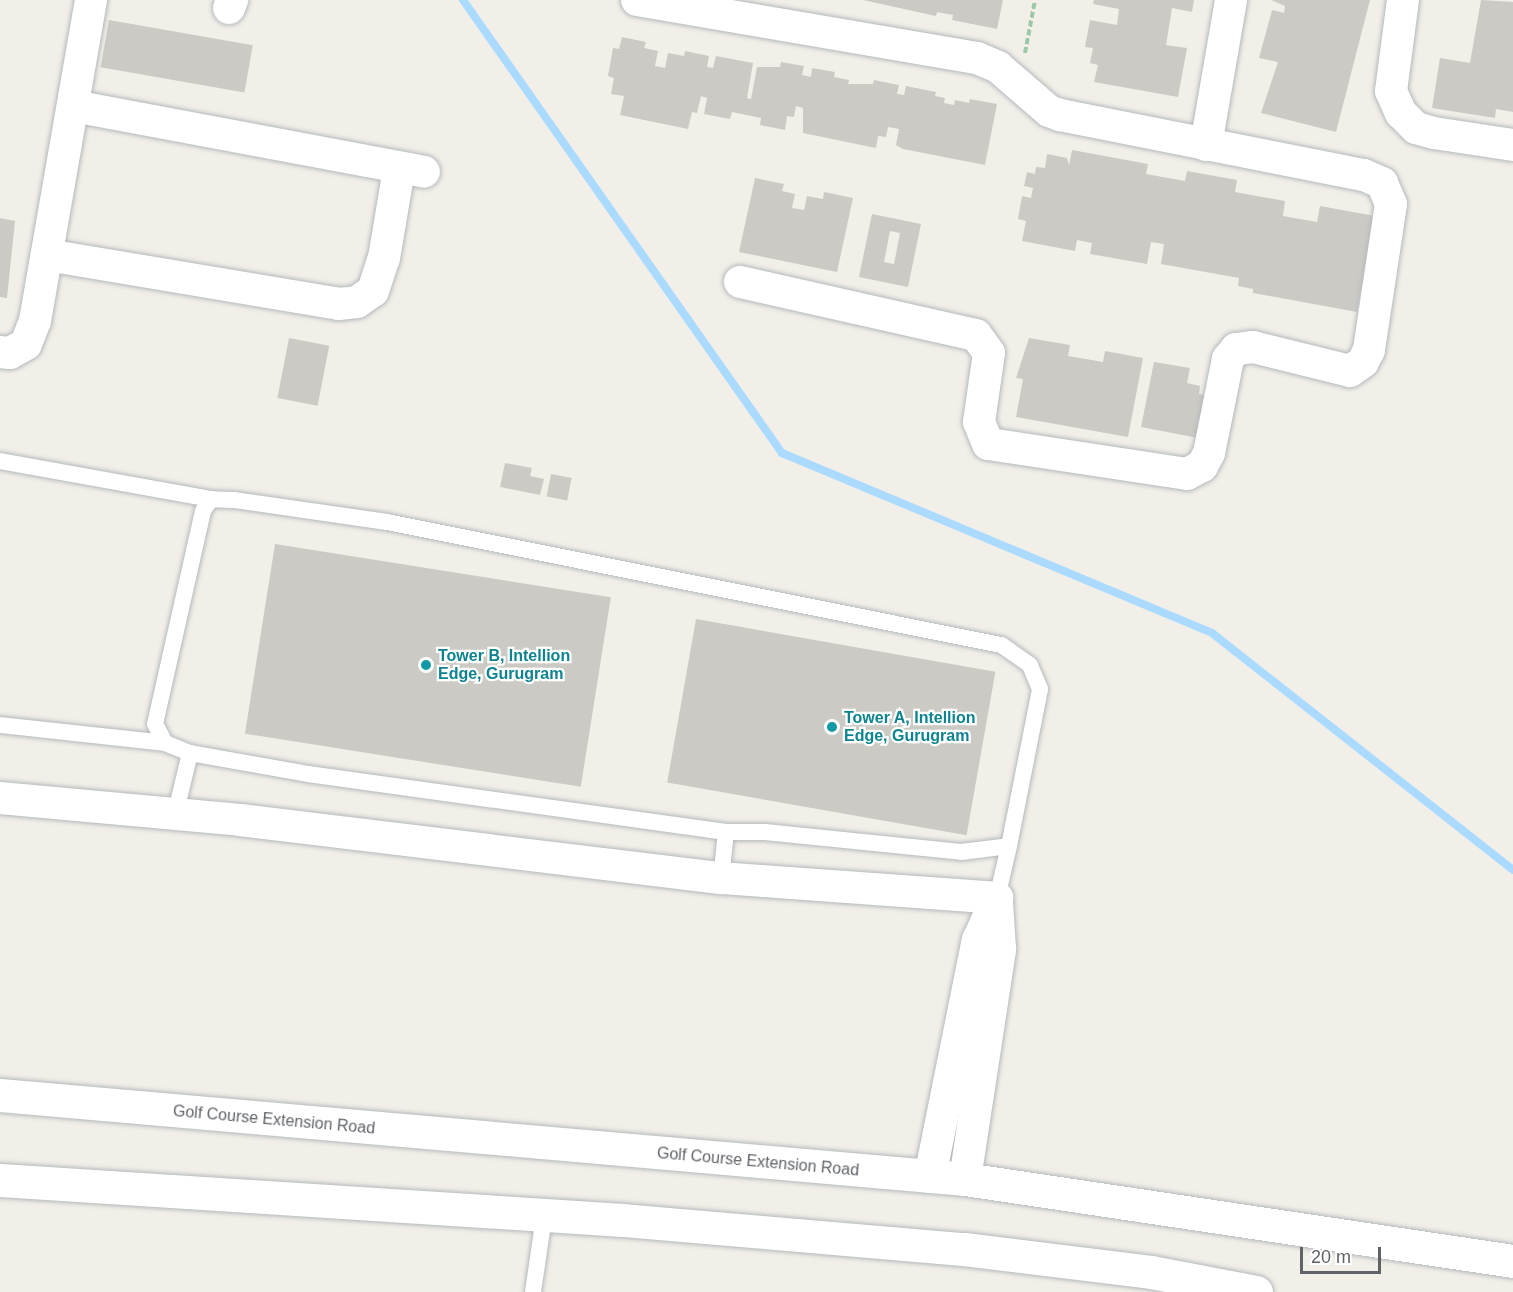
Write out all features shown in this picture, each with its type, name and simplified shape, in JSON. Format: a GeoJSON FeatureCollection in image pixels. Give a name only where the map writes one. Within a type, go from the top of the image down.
{"type":"FeatureCollection","features":[{"type":"Feature","properties":{"kind":"main road","name":"Golf Course Extension Road"},"geometry":{"type":"LineString","coordinates":[[0,1095],[930,1178],[965,1179],[1513,1262]]}},
{"type":"Feature","properties":{"kind":"main road"},"geometry":{"type":"LineString","coordinates":[[0,1180],[544,1217],[623,1220],[964,1249],[1151,1272],[1239,1290]]}},
{"type":"Feature","properties":{"kind":"street"},"geometry":{"type":"LineString","coordinates":[[0,352],[18,349],[31,333],[92,0]]}},
{"type":"Feature","properties":{"kind":"street"},"geometry":{"type":"LineString","coordinates":[[637,0],[977,58],[998,68],[1049,111],[1060,115],[1364,175],[1382,183],[1391,204],[1369,350],[1363,362],[1350,371],[1253,347],[1236,350],[1228,359],[1209,453],[1202,466],[1187,474],[988,444],[979,422],[989,353],[976,336],[740,282]]}},
{"type":"Feature","properties":{"kind":"street"},"geometry":{"type":"LineString","coordinates":[[1206,145],[1231,0]]}},
{"type":"Feature","properties":{"kind":"street"},"geometry":{"type":"LineString","coordinates":[[1403,0],[1391,91],[1401,113],[1416,128],[1434,133],[1513,145]]}},
{"type":"Feature","properties":{"kind":"street"},"geometry":{"type":"LineString","coordinates":[[47,255],[339,304],[357,302],[373,291],[412,171],[73,106]]}},
{"type":"Feature","properties":{"kind":"street"},"geometry":{"type":"LineString","coordinates":[[0,798],[175,815],[722,878],[997,898]]}},
{"type":"Feature","properties":{"kind":"street"},"geometry":{"type":"LineString","coordinates":[[930,1178],[978,940],[997,898]]}},
{"type":"Feature","properties":{"kind":"street"},"geometry":{"type":"LineString","coordinates":[[965,1179],[1000,949],[997,898]]}},
{"type":"Feature","properties":{"kind":"lane"},"geometry":{"type":"LineString","coordinates":[[0,461],[211,499],[387,522],[1001,645],[1030,665],[1040,689],[997,898]]}},
{"type":"Feature","properties":{"kind":"lane"},"geometry":{"type":"LineString","coordinates":[[165,743],[155,724],[203,511],[211,499]]}},
{"type":"Feature","properties":{"kind":"lane"},"geometry":{"type":"LineString","coordinates":[[0,725],[165,743],[190,753],[308,774],[726,832],[765,832],[961,852],[1009,846]]}},
{"type":"Feature","properties":{"kind":"lane"},"geometry":{"type":"LineString","coordinates":[[175,815],[190,753]]}},
{"type":"Feature","properties":{"kind":"lane"},"geometry":{"type":"LineString","coordinates":[[722,878],[726,832]]}},
{"type":"Feature","properties":{"kind":"lane"},"geometry":{"type":"LineString","coordinates":[[533,1292],[544,1217]]}},
{"type":"Feature","properties":{"kind":"path"},"geometry":{"type":"LineString","coordinates":[[1025,54],[1035,0]]}},
{"type":"Feature","properties":{"kind":"building"},"geometry":{"type":"Polygon","coordinates":[[[863,0],[1003,0],[997,29],[952,20],[953,15],[937,12],[936,16],[863,0]]]}},
{"type":"Feature","properties":{"kind":"building"},"geometry":{"type":"Polygon","coordinates":[[[1094,0],[1194,0],[1192,12],[1172,8],[1166,45],[1187,48],[1178,97],[1094,82],[1098,65],[1090,63],[1093,48],[1085,47],[1090,20],[1117,25],[1119,9],[1093,4],[1094,0]]]}},
{"type":"Feature","properties":{"kind":"building"},"geometry":{"type":"Polygon","coordinates":[[[1271,0],[1370,0],[1336,132],[1261,113],[1278,62],[1259,58],[1272,10],[1284,13],[1285,6],[1271,0]]]}},
{"type":"Feature","properties":{"kind":"building"},"geometry":{"type":"Polygon","coordinates":[[[1481,0],[1513,2],[1513,112],[1496,109],[1495,118],[1432,108],[1440,58],[1470,63],[1481,0]]]}},
{"type":"Feature","properties":{"kind":"building"},"geometry":{"type":"Polygon","coordinates":[[[109,20],[253,45],[244,93],[101,67],[109,20]]]}},
{"type":"Feature","properties":{"kind":"building"},"geometry":{"type":"Polygon","coordinates":[[[622,37],[646,42],[644,48],[658,51],[655,66],[665,68],[668,53],[684,56],[685,51],[709,56],[707,67],[713,68],[716,56],[753,63],[747,98],[751,99],[757,67],[780,67],[781,62],[804,66],[802,75],[811,77],[812,68],[835,72],[834,77],[849,80],[848,84],[873,84],[874,80],[899,85],[897,94],[904,95],[906,86],[936,92],[935,96],[945,98],[944,103],[954,105],[955,100],[969,103],[970,99],[997,104],[985,165],[903,149],[896,145],[899,129],[888,127],[886,137],[878,136],[876,148],[803,133],[803,108],[796,106],[794,117],[787,116],[785,130],[760,125],[761,118],[732,112],[730,119],[704,114],[707,98],[701,96],[697,113],[692,112],[688,129],[620,115],[624,96],[611,94],[614,78],[608,76],[613,48],[619,49],[622,37]]]}},
{"type":"Feature","properties":{"kind":"building"},"geometry":{"type":"Polygon","coordinates":[[[1072,150],[1148,164],[1146,174],[1185,181],[1187,171],[1237,180],[1235,192],[1285,201],[1283,216],[1317,222],[1320,206],[1375,216],[1357,312],[1253,293],[1253,289],[1238,286],[1239,278],[1161,264],[1164,244],[1151,242],[1147,264],[1090,254],[1092,243],[1077,240],[1075,251],[1022,241],[1026,221],[1018,219],[1022,196],[1031,198],[1033,188],[1024,186],[1027,172],[1035,174],[1036,167],[1045,168],[1047,154],[1067,158],[1069,165],[1072,150]]]}},
{"type":"Feature","properties":{"kind":"building"},"geometry":{"type":"Polygon","coordinates":[[[755,178],[784,184],[782,191],[795,194],[792,208],[804,210],[807,196],[823,199],[824,192],[853,198],[837,272],[739,252],[755,178]]]}},
{"type":"Feature","properties":{"kind":"building"},"geometry":{"type":"Polygon","coordinates":[[[872,214],[921,224],[908,287],[859,277],[872,214]],[[890,231],[884,262],[894,264],[900,233],[890,231]]]}},
{"type":"Feature","properties":{"kind":"building"},"geometry":{"type":"Polygon","coordinates":[[[0,218],[15,221],[7,298],[0,297],[0,218]]]}},
{"type":"Feature","properties":{"kind":"building"},"geometry":{"type":"Polygon","coordinates":[[[289,338],[329,346],[318,406],[277,398],[289,338]]]}},
{"type":"Feature","properties":{"kind":"building"},"geometry":{"type":"Polygon","coordinates":[[[1029,338],[1070,345],[1068,356],[1103,362],[1105,351],[1143,358],[1128,437],[1016,417],[1023,379],[1016,378],[1029,338]]]}},
{"type":"Feature","properties":{"kind":"building"},"geometry":{"type":"Polygon","coordinates":[[[1154,362],[1190,368],[1187,383],[1200,386],[1199,394],[1211,396],[1203,439],[1141,427],[1154,362]]]}},
{"type":"Feature","properties":{"kind":"building"},"geometry":{"type":"Polygon","coordinates":[[[505,463],[532,468],[530,476],[544,479],[540,495],[500,487],[505,463]]]}},
{"type":"Feature","properties":{"kind":"building"},"geometry":{"type":"Polygon","coordinates":[[[551,474],[572,478],[567,501],[547,497],[551,474]]]}},
{"type":"Feature","properties":{"kind":"building","name":"Tower B, Intellion Edge, Gurugram"},"geometry":{"type":"Polygon","coordinates":[[[275,544],[611,597],[581,787],[245,734],[275,544]]]}},
{"type":"Feature","properties":{"kind":"building","name":"Tower A, Intellion Edge, Gurugram"},"geometry":{"type":"Polygon","coordinates":[[[696,619],[995,672],[967,835],[667,782],[696,619]]]}},
{"type":"Feature","properties":{"kind":"waterway"},"geometry":{"type":"LineString","coordinates":[[463,0],[782,453],[1212,633],[1513,870]]}},
{"type":"Feature","properties":{"kind":"place","name":"Tower B, Intellion Edge, Gurugram"},"geometry":{"type":"Point","coordinates":[426,665]}},
{"type":"Feature","properties":{"kind":"place","name":"Tower A, Intellion Edge, Gurugram"},"geometry":{"type":"Point","coordinates":[832,727]}}]}
